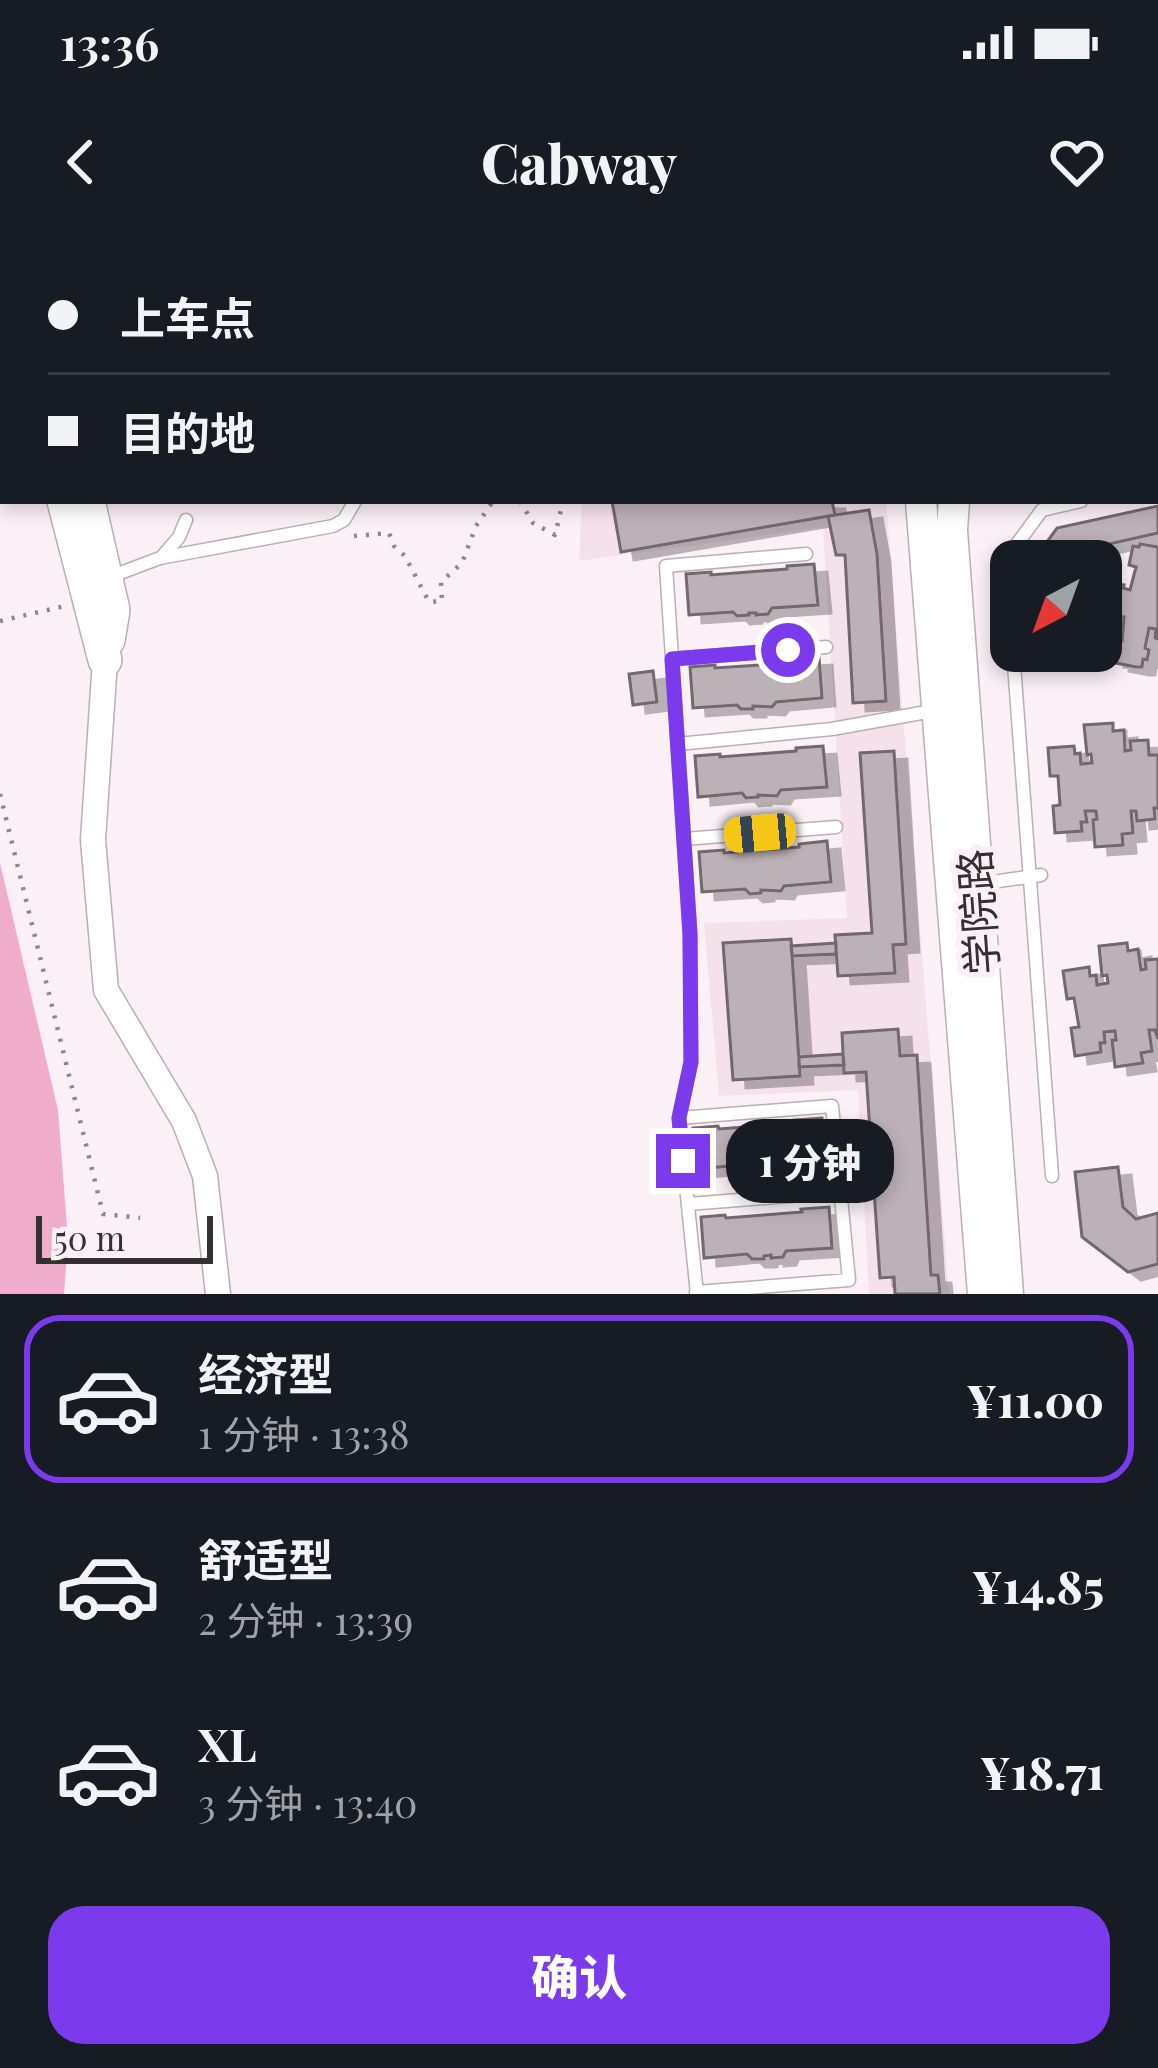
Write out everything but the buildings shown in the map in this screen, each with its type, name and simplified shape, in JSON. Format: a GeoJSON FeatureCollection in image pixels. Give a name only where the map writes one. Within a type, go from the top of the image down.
{"type":"FeatureCollection","features":[{"type":"Feature","properties":{"kind":"main road"},"geometry":{"type":"LineString","coordinates":[[65,504],[97,590],[113,610],[105,660]]}},
{"type":"Feature","properties":{"kind":"main road"},"geometry":{"type":"LineString","coordinates":[[88,504],[97,590]]}},
{"type":"Feature","properties":{"kind":"street","name":"学院路"},"geometry":{"type":"LineString","coordinates":[[921,504],[922,546],[976,884],[1008,1294]]}},
{"type":"Feature","properties":{"kind":"street","name":"学院路"},"geometry":{"type":"LineString","coordinates":[[953,516],[951,708],[983,1294]]}},
{"type":"Feature","properties":{"kind":"street"},"geometry":{"type":"LineString","coordinates":[[105,660],[93,840],[106,990],[184,1121],[205,1176],[218,1294]]}},
{"type":"Feature","properties":{"kind":"lane"},"geometry":{"type":"LineString","coordinates":[[97,590],[160,559],[333,526],[344,520],[353,504]]}},
{"type":"Feature","properties":{"kind":"lane"},"geometry":{"type":"LineString","coordinates":[[1020,540],[1042,510],[1068,504]]}},
{"type":"Feature","properties":{"kind":"lane"},"geometry":{"type":"LineString","coordinates":[[160,559],[186,520]]}},
{"type":"Feature","properties":{"kind":"lane"},"geometry":{"type":"LineString","coordinates":[[679,1118],[832,1106],[849,1280],[696,1293],[679,1118],[691,1062],[690,934],[666,566],[806,554]]}},
{"type":"Feature","properties":{"kind":"lane"},"geometry":{"type":"LineString","coordinates":[[672,659],[826,646]]}},
{"type":"Feature","properties":{"kind":"lane"},"geometry":{"type":"LineString","coordinates":[[1015,672],[1036,876],[1052,1175]]}},
{"type":"Feature","properties":{"kind":"lane"},"geometry":{"type":"LineString","coordinates":[[678,744],[832,729],[951,708]]}},
{"type":"Feature","properties":{"kind":"lane"},"geometry":{"type":"LineString","coordinates":[[684,839],[836,826]]}},
{"type":"Feature","properties":{"kind":"lane"},"geometry":{"type":"LineString","coordinates":[[976,884],[1036,876]]}},
{"type":"Feature","properties":{"kind":"lane"},"geometry":{"type":"LineString","coordinates":[[688,1204],[840,1192]]}},
{"type":"Feature","properties":{"kind":"path"},"geometry":{"type":"LineString","coordinates":[[351,537],[388,533],[429,602],[442,601],[441,582],[461,563],[491,504]]}},
{"type":"Feature","properties":{"kind":"path"},"geometry":{"type":"LineString","coordinates":[[522,504],[533,523],[555,535],[561,504]]}},
{"type":"Feature","properties":{"kind":"path"},"geometry":{"type":"LineString","coordinates":[[0,622],[97,590]]}},
{"type":"Feature","properties":{"kind":"path"},"geometry":{"type":"LineString","coordinates":[[0,794],[103,1214],[140,1218]]}},
{"type":"Feature","properties":{"kind":"shaded area"},"geometry":{"type":"Polygon","coordinates":[[[582,504],[886,504],[949,1294],[869,1294],[858,1090],[719,1096],[704,923],[847,918],[823,527],[579,561],[582,504]]]}},
{"type":"Feature","properties":{"kind":"shaded area"},"geometry":{"type":"Polygon","coordinates":[[[0,863],[58,1110],[68,1240],[64,1294],[0,1294],[0,863]]]}},
{"type":"Feature","properties":{"kind":"route"},"geometry":{"type":"LineString","coordinates":[[683,1161],[679,1118],[691,1062],[690,934],[672,659],[788,650]]}}]}
